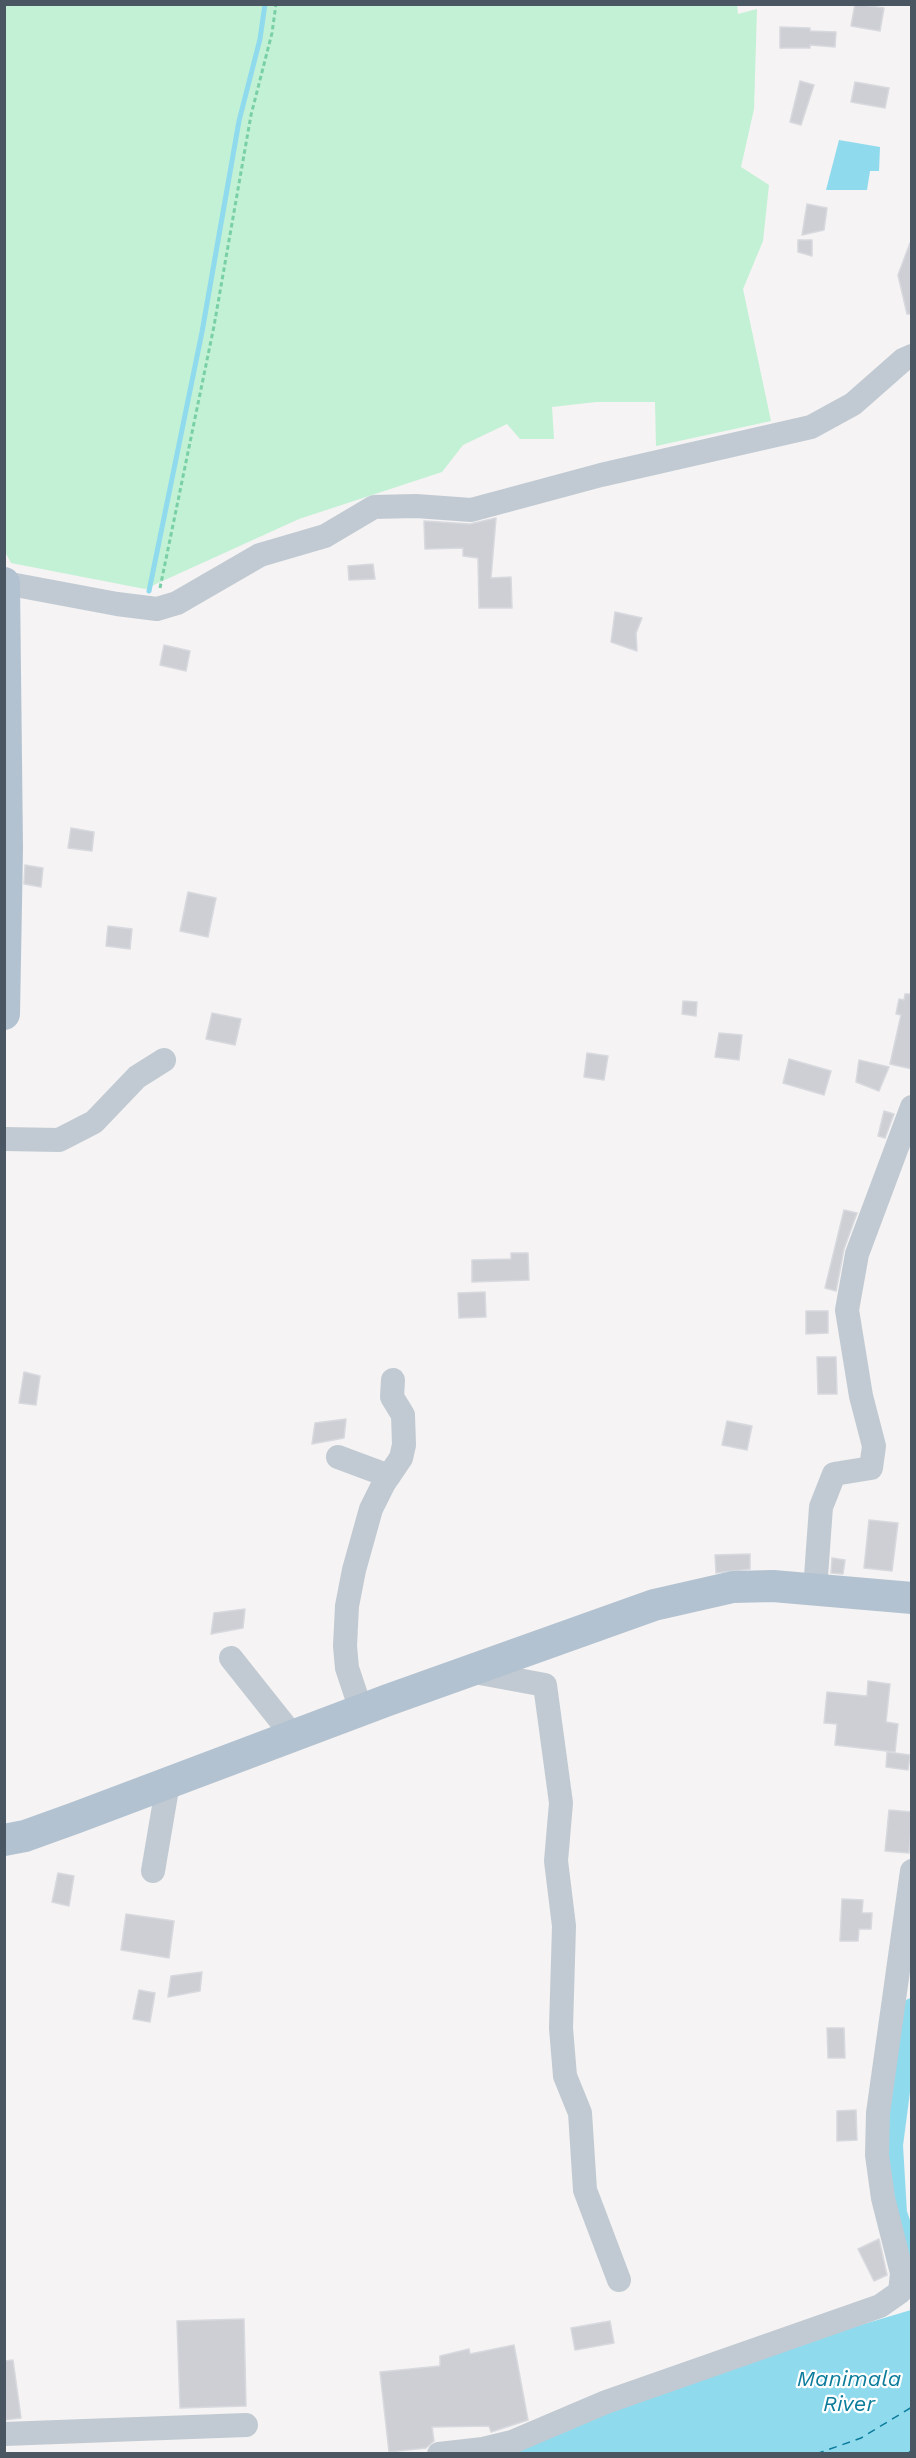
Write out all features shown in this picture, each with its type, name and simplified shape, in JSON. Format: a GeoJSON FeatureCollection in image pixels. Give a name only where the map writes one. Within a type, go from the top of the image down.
{"type":"FeatureCollection","features":[{"type":"Feature","properties":{"kind":"main road"},"geometry":{"type":"LineString","coordinates":[[4,1014],[5,583]]}},
{"type":"Feature","properties":{"kind":"main road"},"geometry":{"type":"LineString","coordinates":[[4,1840],[35,1833],[361,1710],[666,1603],[733,1587],[773,1586],[912,1598]]}},
{"type":"Feature","properties":{"kind":"street"},"geometry":{"type":"LineString","coordinates":[[5,583],[117,604],[157,609],[177,603],[260,555],[325,536],[374,507],[416,506],[471,510],[601,475],[811,427],[853,404],[903,360],[912,356]]}},
{"type":"Feature","properties":{"kind":"street"},"geometry":{"type":"LineString","coordinates":[[4,1138],[59,1140],[94,1122],[137,1077],[164,1060]]}},
{"type":"Feature","properties":{"kind":"street"},"geometry":{"type":"LineString","coordinates":[[815,1590],[821,1507],[834,1474],[871,1468],[874,1446],[861,1396],[848,1310],[857,1254],[912,1107]]}},
{"type":"Feature","properties":{"kind":"street"},"geometry":{"type":"LineString","coordinates":[[361,1710],[347,1668],[345,1646],[347,1606],[354,1570],[371,1509],[401,1458],[406,1435],[403,1415],[392,1397],[393,1380]]}},
{"type":"Feature","properties":{"kind":"street"},"geometry":{"type":"LineString","coordinates":[[338,1457],[389,1476]]}},
{"type":"Feature","properties":{"kind":"street"},"geometry":{"type":"LineString","coordinates":[[231,1658],[293,1736]]}},
{"type":"Feature","properties":{"kind":"street"},"geometry":{"type":"LineString","coordinates":[[469,1671],[545,1685],[561,1803],[556,1861],[564,1926],[561,2028],[565,2076],[580,2113],[585,2190],[619,2280]]}},
{"type":"Feature","properties":{"kind":"street"},"geometry":{"type":"LineString","coordinates":[[153,1870],[168,1783]]}},
{"type":"Feature","properties":{"kind":"street"},"geometry":{"type":"LineString","coordinates":[[439,2454],[483,2449],[512,2442],[606,2402],[880,2306],[900,2292],[902,2272],[883,2198],[879,2166],[878,2113],[912,1870]]}},
{"type":"Feature","properties":{"kind":"street"},"geometry":{"type":"LineString","coordinates":[[4,2434],[246,2424]]}},
{"type":"Feature","properties":{"kind":"path"},"geometry":{"type":"LineString","coordinates":[[157,609],[218,306],[251,115],[272,33],[276,4]]}},
{"type":"Feature","properties":{"kind":"green space"},"geometry":{"type":"Polygon","coordinates":[[[737,4],[738,14],[757,9],[754,109],[741,167],[769,185],[763,241],[743,289],[771,421],[656,446],[655,402],[596,402],[552,407],[554,439],[520,439],[507,424],[463,445],[442,472],[299,519],[145,589],[11,563],[4,550],[5,5],[737,4]]]}},
{"type":"Feature","properties":{"kind":"water"},"geometry":{"type":"Polygon","coordinates":[[[839,140],[880,147],[879,171],[870,171],[867,190],[826,190],[839,140]]]}},
{"type":"Feature","properties":{"kind":"water","name":"Manimala River"},"geometry":{"type":"Polygon","coordinates":[[[911,2310],[911,2453],[509,2454],[716,2368],[911,2310]]]}},
{"type":"Feature","properties":{"kind":"building"},"geometry":{"type":"Polygon","coordinates":[[[855,4],[884,8],[880,31],[851,26],[855,4]]]}},
{"type":"Feature","properties":{"kind":"building"},"geometry":{"type":"Polygon","coordinates":[[[780,27],[836,32],[835,47],[810,45],[810,48],[780,48],[780,27]]]}},
{"type":"Feature","properties":{"kind":"building"},"geometry":{"type":"Polygon","coordinates":[[[800,81],[814,85],[801,125],[790,122],[800,81]]]}},
{"type":"Feature","properties":{"kind":"building"},"geometry":{"type":"Polygon","coordinates":[[[855,82],[889,88],[885,108],[851,102],[855,82]]]}},
{"type":"Feature","properties":{"kind":"building"},"geometry":{"type":"Polygon","coordinates":[[[807,204],[827,208],[824,230],[802,235],[807,204]]]}},
{"type":"Feature","properties":{"kind":"building"},"geometry":{"type":"Polygon","coordinates":[[[798,240],[812,240],[812,256],[798,252],[798,240]]]}},
{"type":"Feature","properties":{"kind":"building"},"geometry":{"type":"Polygon","coordinates":[[[910,243],[912,314],[907,314],[898,275],[910,243]]]}},
{"type":"Feature","properties":{"kind":"building"},"geometry":{"type":"Polygon","coordinates":[[[496,518],[491,578],[511,577],[512,608],[479,608],[478,558],[463,556],[463,548],[425,549],[424,521],[470,524],[496,518]]]}},
{"type":"Feature","properties":{"kind":"building"},"geometry":{"type":"Polygon","coordinates":[[[373,564],[375,579],[349,580],[348,566],[373,564]]]}},
{"type":"Feature","properties":{"kind":"building"},"geometry":{"type":"Polygon","coordinates":[[[615,612],[642,618],[636,633],[637,651],[611,642],[615,612]]]}},
{"type":"Feature","properties":{"kind":"building"},"geometry":{"type":"Polygon","coordinates":[[[164,645],[190,651],[186,671],[160,665],[164,645]]]}},
{"type":"Feature","properties":{"kind":"building"},"geometry":{"type":"Polygon","coordinates":[[[71,828],[94,832],[92,851],[68,848],[71,828]]]}},
{"type":"Feature","properties":{"kind":"building"},"geometry":{"type":"Polygon","coordinates":[[[25,865],[43,868],[41,887],[24,884],[25,865]]]}},
{"type":"Feature","properties":{"kind":"building"},"geometry":{"type":"Polygon","coordinates":[[[188,892],[216,898],[208,937],[180,931],[188,892]]]}},
{"type":"Feature","properties":{"kind":"building"},"geometry":{"type":"Polygon","coordinates":[[[108,926],[132,929],[130,949],[106,946],[108,926]]]}},
{"type":"Feature","properties":{"kind":"building"},"geometry":{"type":"Polygon","coordinates":[[[905,994],[912,994],[912,1069],[890,1064],[901,1015],[896,1014],[899,999],[904,1000],[905,994]]]}},
{"type":"Feature","properties":{"kind":"building"},"geometry":{"type":"Polygon","coordinates":[[[683,1001],[697,1002],[696,1016],[682,1014],[683,1001]]]}},
{"type":"Feature","properties":{"kind":"building"},"geometry":{"type":"Polygon","coordinates":[[[212,1013],[241,1019],[235,1045],[206,1039],[212,1013]]]}},
{"type":"Feature","properties":{"kind":"building"},"geometry":{"type":"Polygon","coordinates":[[[719,1033],[742,1035],[739,1060],[715,1057],[719,1033]]]}},
{"type":"Feature","properties":{"kind":"building"},"geometry":{"type":"Polygon","coordinates":[[[587,1053],[608,1056],[604,1080],[584,1077],[587,1053]]]}},
{"type":"Feature","properties":{"kind":"building"},"geometry":{"type":"Polygon","coordinates":[[[789,1059],[831,1071],[824,1095],[783,1083],[789,1059]]]}},
{"type":"Feature","properties":{"kind":"building"},"geometry":{"type":"Polygon","coordinates":[[[859,1060],[889,1067],[879,1091],[856,1082],[859,1060]]]}},
{"type":"Feature","properties":{"kind":"building"},"geometry":{"type":"Polygon","coordinates":[[[884,1111],[894,1114],[885,1138],[878,1136],[884,1111]]]}},
{"type":"Feature","properties":{"kind":"building"},"geometry":{"type":"Polygon","coordinates":[[[844,1210],[857,1213],[844,1249],[836,1291],[825,1288],[844,1210]]]}},
{"type":"Feature","properties":{"kind":"building"},"geometry":{"type":"Polygon","coordinates":[[[511,1253],[528,1253],[529,1280],[472,1282],[472,1260],[511,1259],[511,1253]]]}},
{"type":"Feature","properties":{"kind":"building"},"geometry":{"type":"Polygon","coordinates":[[[485,1292],[486,1317],[459,1318],[458,1293],[485,1292]]]}},
{"type":"Feature","properties":{"kind":"building"},"geometry":{"type":"Polygon","coordinates":[[[806,1311],[828,1311],[828,1333],[806,1334],[806,1311]]]}},
{"type":"Feature","properties":{"kind":"building"},"geometry":{"type":"Polygon","coordinates":[[[817,1357],[836,1357],[837,1394],[818,1394],[817,1357]]]}},
{"type":"Feature","properties":{"kind":"building"},"geometry":{"type":"Polygon","coordinates":[[[24,1372],[40,1376],[36,1405],[19,1403],[24,1372]]]}},
{"type":"Feature","properties":{"kind":"building"},"geometry":{"type":"Polygon","coordinates":[[[346,1419],[344,1438],[312,1444],[315,1423],[346,1419]]]}},
{"type":"Feature","properties":{"kind":"building"},"geometry":{"type":"Polygon","coordinates":[[[727,1421],[752,1426],[747,1450],[722,1445],[727,1421]]]}},
{"type":"Feature","properties":{"kind":"building"},"geometry":{"type":"Polygon","coordinates":[[[869,1520],[898,1523],[892,1571],[864,1568],[869,1520]]]}},
{"type":"Feature","properties":{"kind":"building"},"geometry":{"type":"Polygon","coordinates":[[[750,1554],[750,1569],[716,1573],[715,1555],[750,1554]]]}},
{"type":"Feature","properties":{"kind":"building"},"geometry":{"type":"Polygon","coordinates":[[[832,1558],[845,1560],[843,1574],[831,1573],[832,1558]]]}},
{"type":"Feature","properties":{"kind":"building"},"geometry":{"type":"Polygon","coordinates":[[[245,1609],[243,1628],[211,1634],[214,1613],[245,1609]]]}},
{"type":"Feature","properties":{"kind":"building"},"geometry":{"type":"Polygon","coordinates":[[[868,1681],[890,1684],[886,1722],[898,1724],[895,1752],[835,1745],[837,1724],[824,1723],[827,1692],[867,1696],[868,1681]]]}},
{"type":"Feature","properties":{"kind":"building"},"geometry":{"type":"Polygon","coordinates":[[[887,1752],[910,1755],[908,1770],[886,1767],[887,1752]]]}},
{"type":"Feature","properties":{"kind":"building"},"geometry":{"type":"Polygon","coordinates":[[[889,1810],[912,1812],[909,1853],[885,1851],[889,1810]]]}},
{"type":"Feature","properties":{"kind":"building"},"geometry":{"type":"Polygon","coordinates":[[[58,1873],[74,1876],[69,1906],[52,1902],[58,1873]]]}},
{"type":"Feature","properties":{"kind":"building"},"geometry":{"type":"Polygon","coordinates":[[[842,1899],[863,1900],[862,1913],[872,1913],[871,1929],[859,1929],[858,1941],[840,1941],[842,1899]]]}},
{"type":"Feature","properties":{"kind":"building"},"geometry":{"type":"Polygon","coordinates":[[[126,1914],[174,1921],[169,1958],[121,1950],[126,1914]]]}},
{"type":"Feature","properties":{"kind":"building"},"geometry":{"type":"Polygon","coordinates":[[[202,1972],[200,1991],[168,1997],[171,1976],[202,1972]]]}},
{"type":"Feature","properties":{"kind":"building"},"geometry":{"type":"Polygon","coordinates":[[[139,1990],[155,1993],[150,2022],[133,2019],[139,1990]]]}},
{"type":"Feature","properties":{"kind":"building"},"geometry":{"type":"Polygon","coordinates":[[[827,2028],[844,2028],[845,2058],[828,2058],[827,2028]]]}},
{"type":"Feature","properties":{"kind":"building"},"geometry":{"type":"Polygon","coordinates":[[[856,2110],[857,2140],[837,2141],[837,2111],[856,2110]]]}},
{"type":"Feature","properties":{"kind":"building"},"geometry":{"type":"Polygon","coordinates":[[[879,2239],[887,2275],[874,2281],[858,2249],[879,2239]]]}},
{"type":"Feature","properties":{"kind":"building"},"geometry":{"type":"Polygon","coordinates":[[[244,2319],[246,2406],[180,2408],[177,2321],[244,2319]]]}},
{"type":"Feature","properties":{"kind":"building"},"geometry":{"type":"Polygon","coordinates":[[[610,2321],[614,2343],[575,2350],[571,2328],[610,2321]]]}},
{"type":"Feature","properties":{"kind":"building"},"geometry":{"type":"Polygon","coordinates":[[[514,2345],[528,2420],[491,2432],[489,2426],[432,2427],[434,2441],[426,2448],[389,2452],[380,2372],[440,2366],[440,2356],[469,2349],[470,2354],[514,2345]]]}},
{"type":"Feature","properties":{"kind":"building"},"geometry":{"type":"Polygon","coordinates":[[[13,2360],[21,2418],[4,2420],[4,2361],[13,2360]]]}},
{"type":"Feature","properties":{"kind":"waterway"},"geometry":{"type":"LineString","coordinates":[[149,591],[202,332],[239,121],[260,39],[265,4]]}},
{"type":"Feature","properties":{"kind":"waterway"},"geometry":{"type":"LineString","coordinates":[[912,2007],[894,2145],[898,2213],[912,2254]]}},
{"type":"Feature","properties":{"kind":"ferry route"},"geometry":{"type":"LineString","coordinates":[[816,2454],[861,2438],[912,2407]]}},
{"type":"Feature","properties":{"kind":"ferry route"},"geometry":{"type":"LineString","coordinates":[[907,2454],[912,2450]]}}]}
